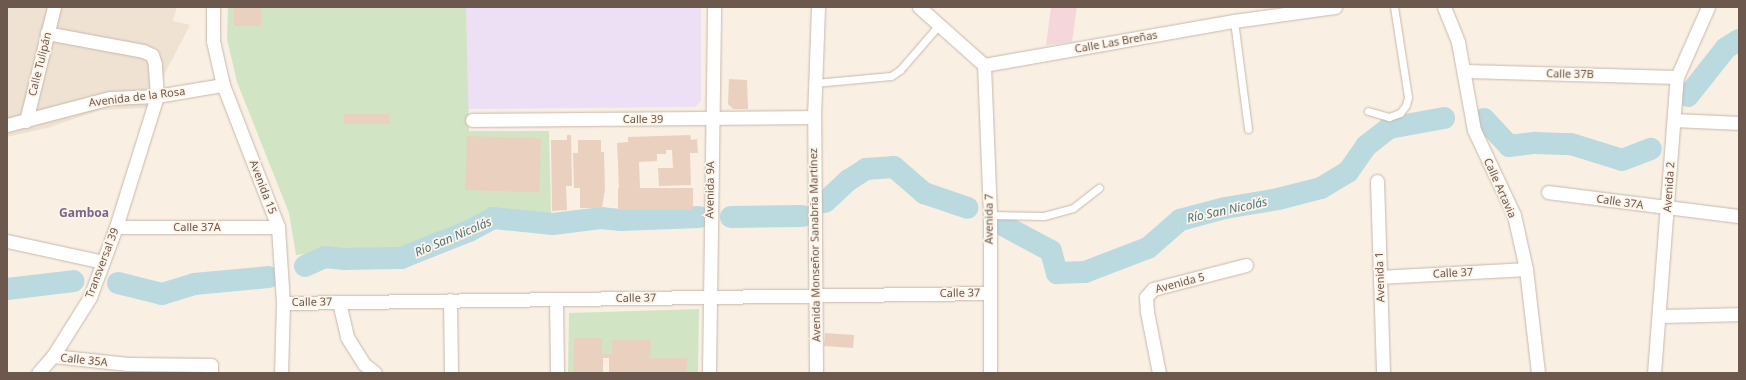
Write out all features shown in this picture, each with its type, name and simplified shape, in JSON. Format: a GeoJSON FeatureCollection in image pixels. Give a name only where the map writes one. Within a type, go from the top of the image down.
{"type":"FeatureCollection","features":[{"type":"Feature","properties":{"kind":"street","name":"Calle Tulipán"},"geometry":{"type":"LineString","coordinates":[[26,121],[54,7]]}},
{"type":"Feature","properties":{"kind":"street","name":"Avenida 15"},"geometry":{"type":"LineString","coordinates":[[213,7],[213,41],[223,85],[274,212],[278,227],[283,303],[281,373]]}},
{"type":"Feature","properties":{"kind":"street","name":"Avenida 9A"},"geometry":{"type":"LineString","coordinates":[[710,373],[709,297],[714,7]]}},
{"type":"Feature","properties":{"kind":"street","name":"Avenida Monseñor Sanabria Martínez"},"geometry":{"type":"LineString","coordinates":[[816,373],[814,117],[818,7]]}},
{"type":"Feature","properties":{"kind":"street"},"geometry":{"type":"LineString","coordinates":[[919,7],[984,65]]}},
{"type":"Feature","properties":{"kind":"street","name":"Calle Las Breñas"},"geometry":{"type":"LineString","coordinates":[[984,65],[1234,21],[1335,7]]}},
{"type":"Feature","properties":{"kind":"street","name":"Calle Artavia"},"geometry":{"type":"LineString","coordinates":[[1444,7],[1450,18],[1464,72],[1474,130],[1514,215],[1526,269],[1538,373]]}},
{"type":"Feature","properties":{"kind":"street","name":"Avenida 2"},"geometry":{"type":"LineString","coordinates":[[1654,373],[1677,76],[1708,7]]}},
{"type":"Feature","properties":{"kind":"street"},"geometry":{"type":"LineString","coordinates":[[47,33],[144,51],[152,56],[155,64],[157,96]]}},
{"type":"Feature","properties":{"kind":"street","name":"Avenida 7"},"geometry":{"type":"LineString","coordinates":[[984,65],[990,215],[988,293],[990,373]]}},
{"type":"Feature","properties":{"kind":"street","name":"Calle 37B"},"geometry":{"type":"LineString","coordinates":[[1464,72],[1677,76]]}},
{"type":"Feature","properties":{"kind":"street","name":"Avenida de la Rosa"},"geometry":{"type":"LineString","coordinates":[[7,125],[110,98],[157,96],[223,85]]}},
{"type":"Feature","properties":{"kind":"street","name":"Transversal 39"},"geometry":{"type":"LineString","coordinates":[[38,373],[53,356],[90,297],[116,228],[157,96]]}},
{"type":"Feature","properties":{"kind":"street","name":"Calle 39"},"geometry":{"type":"LineString","coordinates":[[472,120],[814,117]]}},
{"type":"Feature","properties":{"kind":"street"},"geometry":{"type":"LineString","coordinates":[[1674,120],[1739,123]]}},
{"type":"Feature","properties":{"kind":"street","name":"Avenida 1"},"geometry":{"type":"LineString","coordinates":[[1377,181],[1383,373]]}},
{"type":"Feature","properties":{"kind":"street","name":"Calle 37A"},"geometry":{"type":"LineString","coordinates":[[1548,192],[1739,216]]}},
{"type":"Feature","properties":{"kind":"street","name":"Calle 37A"},"geometry":{"type":"LineString","coordinates":[[116,228],[278,227]]}},
{"type":"Feature","properties":{"kind":"street"},"geometry":{"type":"LineString","coordinates":[[7,241],[103,262]]}},
{"type":"Feature","properties":{"kind":"street","name":"Avenida 5"},"geometry":{"type":"LineString","coordinates":[[1159,373],[1147,312],[1146,297],[1149,293],[1153,289],[1246,266]]}},
{"type":"Feature","properties":{"kind":"street","name":"Calle 37"},"geometry":{"type":"LineString","coordinates":[[1380,277],[1526,269]]}},
{"type":"Feature","properties":{"kind":"street","name":"Calle 37"},"geometry":{"type":"LineString","coordinates":[[283,303],[988,293]]}},
{"type":"Feature","properties":{"kind":"street"},"geometry":{"type":"LineString","coordinates":[[556,299],[557,373]]}},
{"type":"Feature","properties":{"kind":"street"},"geometry":{"type":"LineString","coordinates":[[450,300],[451,373]]}},
{"type":"Feature","properties":{"kind":"street"},"geometry":{"type":"LineString","coordinates":[[339,302],[347,337],[364,364],[375,373]]}},
{"type":"Feature","properties":{"kind":"street"},"geometry":{"type":"LineString","coordinates":[[1659,316],[1739,314]]}},
{"type":"Feature","properties":{"kind":"street","name":"Calle 35A"},"geometry":{"type":"LineString","coordinates":[[53,356],[128,364],[211,369]]}},
{"type":"Feature","properties":{"kind":"lane"},"geometry":{"type":"LineString","coordinates":[[1368,111],[1389,117],[1400,113],[1406,105],[1408,97],[1394,7]]}},
{"type":"Feature","properties":{"kind":"lane"},"geometry":{"type":"LineString","coordinates":[[1234,21],[1248,129]]}},
{"type":"Feature","properties":{"kind":"lane"},"geometry":{"type":"LineString","coordinates":[[815,83],[891,76],[900,70],[939,24]]}},
{"type":"Feature","properties":{"kind":"lane"},"geometry":{"type":"LineString","coordinates":[[990,215],[1044,216],[1073,208],[1099,188]]}},
{"type":"Feature","properties":{"kind":"shaded area"},"geometry":{"type":"Polygon","coordinates":[[[7,7],[177,7],[173,21],[190,25],[147,108],[101,110],[47,128],[7,137],[7,7]]]}},
{"type":"Feature","properties":{"kind":"shaded area"},"geometry":{"type":"Polygon","coordinates":[[[466,7],[701,7],[701,101],[695,107],[468,109],[466,7]]]}},
{"type":"Feature","properties":{"kind":"shaded area"},"geometry":{"type":"Polygon","coordinates":[[[1051,7],[1077,7],[1072,42],[1046,45],[1051,7]]]}},
{"type":"Feature","properties":{"kind":"green space"},"geometry":{"type":"Polygon","coordinates":[[[228,7],[466,7],[469,131],[549,131],[551,213],[482,212],[446,237],[402,250],[343,250],[296,255],[289,213],[237,82],[227,39],[228,7]]]}},
{"type":"Feature","properties":{"kind":"green space"},"geometry":{"type":"Polygon","coordinates":[[[699,309],[698,373],[687,373],[687,358],[650,358],[650,340],[612,340],[612,354],[602,354],[574,338],[574,373],[568,373],[569,313],[699,309]]]}},
{"type":"Feature","properties":{"kind":"building"},"geometry":{"type":"Polygon","coordinates":[[[234,7],[261,7],[261,26],[234,26],[234,7]]]}},
{"type":"Feature","properties":{"kind":"building"},"geometry":{"type":"Polygon","coordinates":[[[729,79],[747,80],[748,109],[733,109],[728,104],[729,79]]]}},
{"type":"Feature","properties":{"kind":"building"},"geometry":{"type":"Polygon","coordinates":[[[344,114],[389,114],[389,124],[344,124],[344,114]]]}},
{"type":"Feature","properties":{"kind":"building"},"geometry":{"type":"Polygon","coordinates":[[[567,135],[571,135],[572,186],[566,186],[567,210],[552,211],[551,140],[567,140],[567,135]]]}},
{"type":"Feature","properties":{"kind":"building"},"geometry":{"type":"Polygon","coordinates":[[[690,135],[691,140],[697,139],[698,153],[690,153],[691,185],[659,186],[658,168],[673,168],[672,150],[666,150],[666,154],[657,154],[657,161],[639,162],[640,188],[619,188],[617,143],[628,142],[628,137],[690,135]]]}},
{"type":"Feature","properties":{"kind":"building"},"geometry":{"type":"Polygon","coordinates":[[[467,136],[541,139],[539,193],[465,190],[467,136]]]}},
{"type":"Feature","properties":{"kind":"building"},"geometry":{"type":"Polygon","coordinates":[[[578,140],[601,140],[601,152],[604,152],[605,189],[602,208],[580,208],[580,188],[574,188],[573,153],[578,153],[578,140]]]}},
{"type":"Feature","properties":{"kind":"building"},"geometry":{"type":"Polygon","coordinates":[[[618,188],[693,188],[693,210],[618,210],[618,188]]]}},
{"type":"Feature","properties":{"kind":"building"},"geometry":{"type":"Polygon","coordinates":[[[825,333],[854,335],[853,348],[824,346],[825,333]]]}},
{"type":"Feature","properties":{"kind":"building"},"geometry":{"type":"Polygon","coordinates":[[[574,338],[602,338],[602,354],[612,354],[612,340],[651,340],[650,358],[687,358],[687,373],[609,373],[609,358],[603,358],[603,373],[574,373],[574,338]]]}},
{"type":"Feature","properties":{"kind":"waterway","name":"Río San Nicolás"},"geometry":{"type":"LineString","coordinates":[[1688,96],[1726,48],[1739,40]]}},
{"type":"Feature","properties":{"kind":"waterway","name":"Río San Nicolás"},"geometry":{"type":"LineString","coordinates":[[999,223],[1051,251],[1057,273],[1085,272],[1148,248],[1180,220],[1225,208],[1278,199],[1321,188],[1348,172],[1366,146],[1389,128],[1444,118]]}},
{"type":"Feature","properties":{"kind":"waterway","name":"Río San Nicolás"},"geometry":{"type":"LineString","coordinates":[[1484,119],[1509,146],[1535,143],[1571,144],[1622,160],[1651,149]]}},
{"type":"Feature","properties":{"kind":"waterway","name":"Río San Nicolás"},"geometry":{"type":"LineString","coordinates":[[825,202],[849,180],[866,169],[894,167],[924,193],[968,208]]}},
{"type":"Feature","properties":{"kind":"waterway","name":"Río San Nicolás"},"geometry":{"type":"LineString","coordinates":[[731,217],[802,216]]}},
{"type":"Feature","properties":{"kind":"waterway","name":"Río San Nicolás"},"geometry":{"type":"LineString","coordinates":[[305,266],[325,257],[345,259],[401,258],[469,231],[493,218],[553,224],[601,218],[621,220],[699,217]]}},
{"type":"Feature","properties":{"kind":"waterway","name":"Río San Nicolás"},"geometry":{"type":"LineString","coordinates":[[118,283],[162,294],[194,284],[269,277]]}},
{"type":"Feature","properties":{"kind":"waterway","name":"Río San Nicolás"},"geometry":{"type":"LineString","coordinates":[[7,289],[74,281]]}},
{"type":"Feature","properties":{"kind":"district","name":"Gamboa"},"geometry":{"type":"Point","coordinates":[84,213]}}]}
